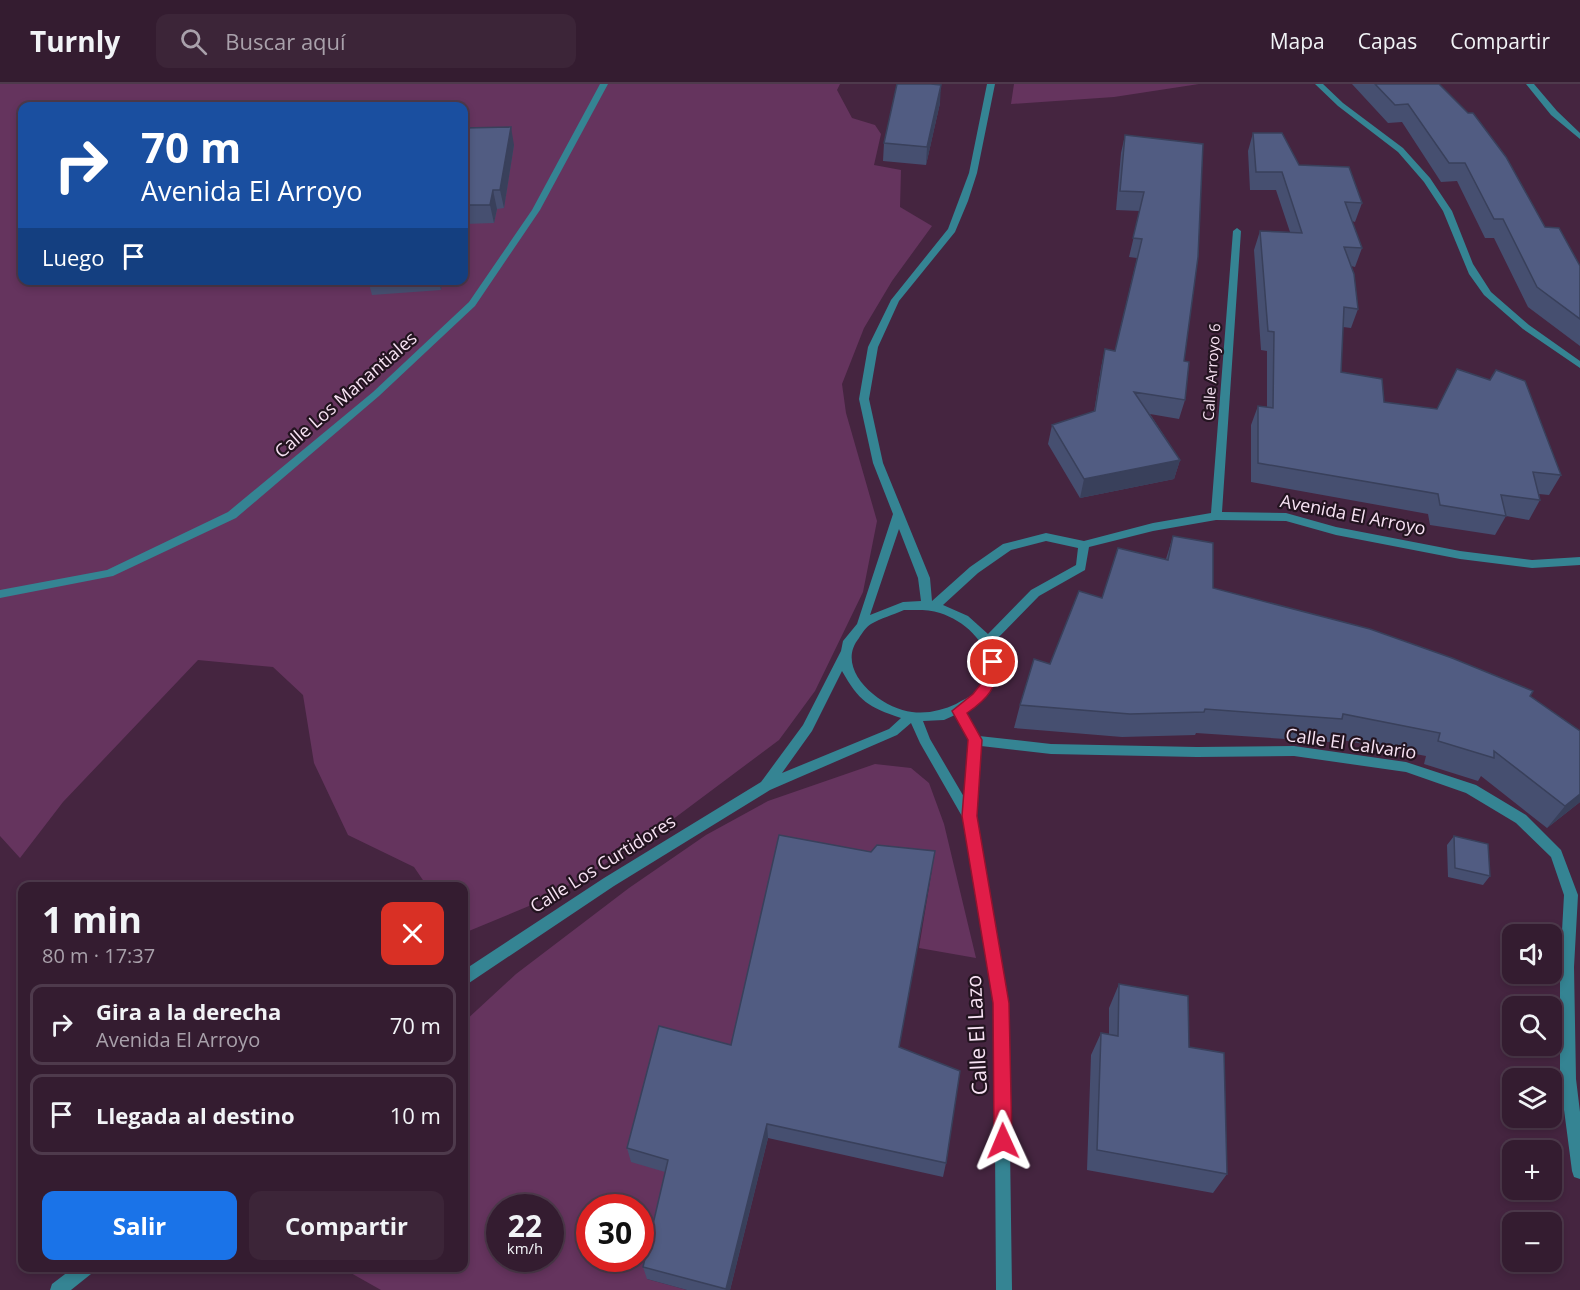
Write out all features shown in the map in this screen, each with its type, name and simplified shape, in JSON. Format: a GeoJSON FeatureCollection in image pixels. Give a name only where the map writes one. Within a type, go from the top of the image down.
{"type":"FeatureCollection","features":[{"type":"Feature","properties":{"kind":"street","name":"Calle Los Manantiales"},"geometry":{"type":"LineString","coordinates":[[0,594],[109,573],[232,515],[367,402],[472,304],[536,210],[604,84]]}},
{"type":"Feature","properties":{"kind":"street"},"geometry":{"type":"LineString","coordinates":[[930,606],[924,578],[878,463],[864,399],[873,347],[895,300],[952,230],[964,201],[973,173],[991,84]]}},
{"type":"Feature","properties":{"kind":"street"},"geometry":{"type":"LineString","coordinates":[[1319,84],[1346,111],[1371,127],[1409,158],[1426,179],[1442,201],[1480,285],[1541,337],[1580,365]]}},
{"type":"Feature","properties":{"kind":"street"},"geometry":{"type":"LineString","coordinates":[[1530,84],[1534,92],[1580,137]]}},
{"type":"Feature","properties":{"kind":"street","name":"Calle Arroyo 6"},"geometry":{"type":"LineString","coordinates":[[1216,516],[1238,231]]}},
{"type":"Feature","properties":{"kind":"street"},"geometry":{"type":"LineString","coordinates":[[862,622],[881,611],[903,606],[930,606],[955,614],[974,626],[987,642],[993,662],[990,681],[978,698],[959,711],[938,717],[913,717],[888,711],[869,700],[855,687],[847,671],[845,654],[850,637],[862,622],[898,516]]}},
{"type":"Feature","properties":{"kind":"street","name":"Avenida El Arroyo"},"geometry":{"type":"LineString","coordinates":[[930,606],[974,570],[1007,548],[1046,537],[1084,545],[1153,527],[1216,516],[1286,517],[1336,531],[1449,552],[1532,564],[1580,561]]}},
{"type":"Feature","properties":{"kind":"street"},"geometry":{"type":"LineString","coordinates":[[987,642],[1035,593],[1081,567],[1084,545]]}},
{"type":"Feature","properties":{"kind":"street","name":"Calle Los Curtidores"},"geometry":{"type":"LineString","coordinates":[[765,786],[808,728],[845,654]]}},
{"type":"Feature","properties":{"kind":"street"},"geometry":{"type":"LineString","coordinates":[[959,711],[975,740]]}},
{"type":"Feature","properties":{"kind":"street","name":"Calle Los Curtidores"},"geometry":{"type":"LineString","coordinates":[[468,975],[609,882],[765,786],[893,732],[913,717]]}},
{"type":"Feature","properties":{"kind":"street","name":"Calle El Lazo"},"geometry":{"type":"LineString","coordinates":[[913,717],[969,816]]}},
{"type":"Feature","properties":{"kind":"street","name":"Calle El Lazo"},"geometry":{"type":"LineString","coordinates":[[975,740],[969,816],[1001,1003],[1004,1290]]}},
{"type":"Feature","properties":{"kind":"street","name":"Calle El Calvario"},"geometry":{"type":"LineString","coordinates":[[975,740],[1051,748],[1197,752],[1294,751],[1406,768],[1471,789],[1521,819],[1556,854],[1571,896],[1567,967],[1568,1079],[1580,1172]]}},
{"type":"Feature","properties":{"kind":"street"},"geometry":{"type":"LineString","coordinates":[[58,1290],[80,1272]]}},
{"type":"Feature","properties":{"kind":"shaded area"},"geometry":{"type":"Polygon","coordinates":[[[0,84],[840,84],[837,90],[852,118],[875,125],[881,134],[874,165],[901,170],[900,207],[932,226],[892,281],[864,328],[842,384],[846,413],[877,521],[863,592],[815,691],[779,740],[676,817],[585,877],[529,906],[468,931],[468,882],[424,882],[414,867],[348,835],[314,763],[303,695],[273,667],[198,660],[63,802],[20,858],[0,836],[0,84]]]}},
{"type":"Feature","properties":{"kind":"shaded area"},"geometry":{"type":"Polygon","coordinates":[[[1014,84],[1199,84],[1114,97],[1011,104],[1014,84]]]}},
{"type":"Feature","properties":{"kind":"shaded area"},"geometry":{"type":"Polygon","coordinates":[[[875,764],[911,768],[929,783],[944,824],[976,958],[919,948],[932,869],[733,1061],[671,1173],[654,1248],[654,1194],[576,1194],[576,1272],[649,1272],[647,1279],[687,1290],[381,1290],[349,1272],[468,1272],[468,1018],[516,974],[629,888],[706,835],[768,801],[875,764]]]}},
{"type":"Feature","properties":{"kind":"building"},"geometry":{"type":"Polygon","coordinates":[[[897,84],[941,85],[927,147],[884,143],[897,84]]]}},
{"type":"Feature","properties":{"kind":"building"},"geometry":{"type":"Polygon","coordinates":[[[1375,84],[1439,84],[1468,113],[1473,113],[1506,157],[1545,227],[1559,228],[1580,266],[1580,319],[1537,287],[1503,219],[1494,219],[1465,163],[1449,163],[1408,104],[1395,105],[1375,84]]]}},
{"type":"Feature","properties":{"kind":"building"},"geometry":{"type":"Polygon","coordinates":[[[511,127],[500,190],[493,190],[490,205],[468,205],[468,128],[511,127]]]}},
{"type":"Feature","properties":{"kind":"building"},"geometry":{"type":"Polygon","coordinates":[[[1253,133],[1282,133],[1299,165],[1349,167],[1362,203],[1345,202],[1362,248],[1344,247],[1354,274],[1358,309],[1344,307],[1341,372],[1382,379],[1384,402],[1437,409],[1457,369],[1490,380],[1496,370],[1525,381],[1561,475],[1533,472],[1540,500],[1501,495],[1506,516],[1440,505],[1438,494],[1258,463],[1258,406],[1273,408],[1274,332],[1268,331],[1260,231],[1302,233],[1282,172],[1256,172],[1253,133]]]}},
{"type":"Feature","properties":{"kind":"building"},"geometry":{"type":"Polygon","coordinates":[[[1125,135],[1203,144],[1198,257],[1184,361],[1189,362],[1185,400],[1134,392],[1180,460],[1084,479],[1052,425],[1095,411],[1105,349],[1115,351],[1142,239],[1133,238],[1144,192],[1120,191],[1125,135]]]}},
{"type":"Feature","properties":{"kind":"building"},"geometry":{"type":"Polygon","coordinates":[[[1173,536],[1213,543],[1213,588],[1370,629],[1452,658],[1533,691],[1530,696],[1580,731],[1580,794],[1565,806],[1494,751],[1494,758],[1438,741],[1440,733],[1343,714],[1342,719],[1205,709],[1204,712],[1130,714],[1020,705],[1034,659],[1050,664],[1079,591],[1102,598],[1118,548],[1168,560],[1173,536]]]}},
{"type":"Feature","properties":{"kind":"building"},"geometry":{"type":"Polygon","coordinates":[[[779,835],[871,852],[877,845],[935,851],[899,1047],[960,1071],[946,1163],[767,1124],[726,1289],[654,1270],[654,1220],[668,1160],[627,1148],[659,1026],[731,1045],[779,835]]]}},
{"type":"Feature","properties":{"kind":"building"},"geometry":{"type":"Polygon","coordinates":[[[1454,836],[1488,844],[1490,876],[1455,868],[1454,836]]]}},
{"type":"Feature","properties":{"kind":"building"},"geometry":{"type":"Polygon","coordinates":[[[1119,984],[1188,996],[1189,1047],[1224,1053],[1227,1174],[1097,1150],[1101,1033],[1118,1036],[1119,984]]]}},
{"type":"Feature","properties":{"kind":"route"},"geometry":{"type":"LineString","coordinates":[[993,662],[990,681],[978,698],[959,711],[975,740],[969,816],[1001,1003],[1003,1141]]}}]}
